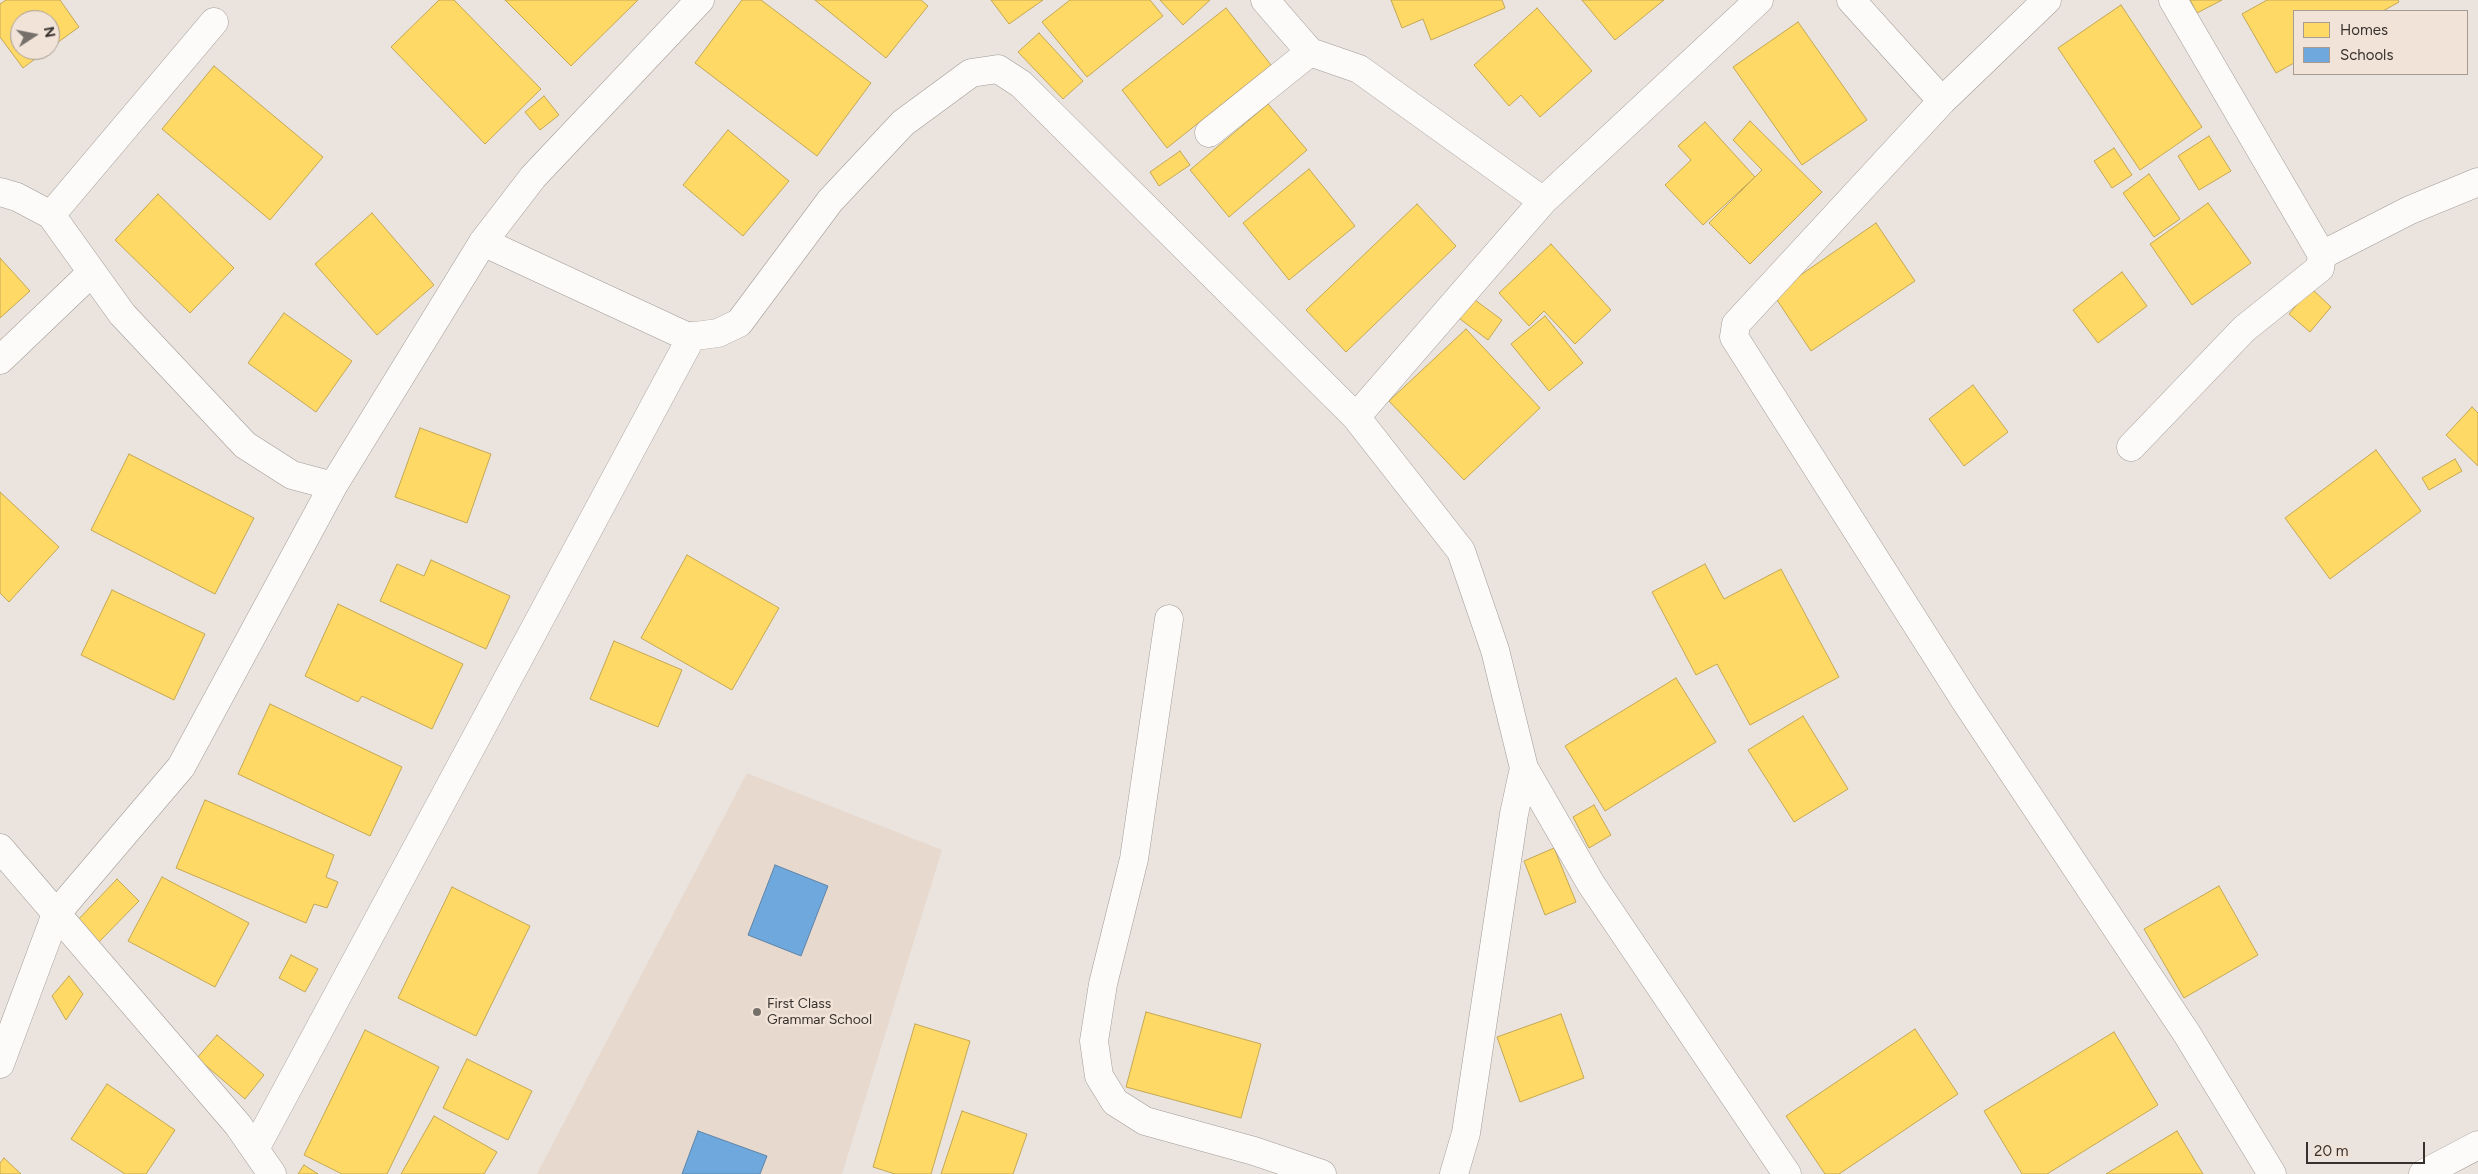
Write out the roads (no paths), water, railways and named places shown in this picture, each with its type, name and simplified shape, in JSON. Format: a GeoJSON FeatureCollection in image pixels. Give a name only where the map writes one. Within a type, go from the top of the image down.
{"type":"FeatureCollection","features":[{"type":"Feature","properties":{"kind":"street"},"geometry":{"type":"LineString","coordinates":[[0,1064],[56,914],[181,767],[333,486],[483,242],[533,177],[700,0]]}},
{"type":"Feature","properties":{"kind":"street"},"geometry":{"type":"LineString","coordinates":[[1265,0],[1310,52],[1359,69],[1544,201]]}},
{"type":"Feature","properties":{"kind":"street"},"geometry":{"type":"LineString","coordinates":[[1356,417],[1544,201],[1759,0]]}},
{"type":"Feature","properties":{"kind":"street"},"geometry":{"type":"LineString","coordinates":[[1851,0],[1942,102]]}},
{"type":"Feature","properties":{"kind":"street"},"geometry":{"type":"LineString","coordinates":[[2047,0],[1942,102],[1736,324],[1734,337],[1961,694],[2187,1034],[2272,1174]]}},
{"type":"Feature","properties":{"kind":"street"},"geometry":{"type":"LineString","coordinates":[[2131,447],[2244,328],[2320,268],[2322,255],[2173,0]]}},
{"type":"Feature","properties":{"kind":"street"},"geometry":{"type":"LineString","coordinates":[[51,215],[214,22]]}},
{"type":"Feature","properties":{"kind":"street"},"geometry":{"type":"LineString","coordinates":[[1209,133],[1310,52]]}},
{"type":"Feature","properties":{"kind":"street"},"geometry":{"type":"LineString","coordinates":[[483,242],[688,337],[718,333],[739,323],[830,201],[903,123],[971,73],[998,69],[1021,84],[1356,417],[1461,552],[1494,650],[1524,768],[1591,884],[1786,1174]]}},
{"type":"Feature","properties":{"kind":"street"},"geometry":{"type":"LineString","coordinates":[[2322,255],[2410,210],[2478,182]]}},
{"type":"Feature","properties":{"kind":"street"},"geometry":{"type":"LineString","coordinates":[[0,192],[17,196],[51,215],[91,274],[122,314],[245,445],[292,475],[333,486]]}},
{"type":"Feature","properties":{"kind":"street"},"geometry":{"type":"LineString","coordinates":[[0,360],[91,274]]}},
{"type":"Feature","properties":{"kind":"street"},"geometry":{"type":"LineString","coordinates":[[255,1150],[692,336]]}},
{"type":"Feature","properties":{"kind":"street"},"geometry":{"type":"LineString","coordinates":[[1169,619],[1134,859],[1103,984],[1094,1041],[1099,1076],[1115,1102],[1145,1121],[1254,1150],[1322,1174]]}},
{"type":"Feature","properties":{"kind":"street"},"geometry":{"type":"LineString","coordinates":[[1454,1174],[1466,1133],[1514,814],[1524,768]]}},
{"type":"Feature","properties":{"kind":"street"},"geometry":{"type":"LineString","coordinates":[[0,848],[238,1125],[272,1174]]}},
{"type":"Feature","properties":{"kind":"street"},"geometry":{"type":"LineString","coordinates":[[2423,1174],[2478,1146]]}},
{"type":"Feature","properties":{"kind":"place","name":"First Class Grammar School"},"geometry":{"type":"Point","coordinates":[757,1012]}}]}
